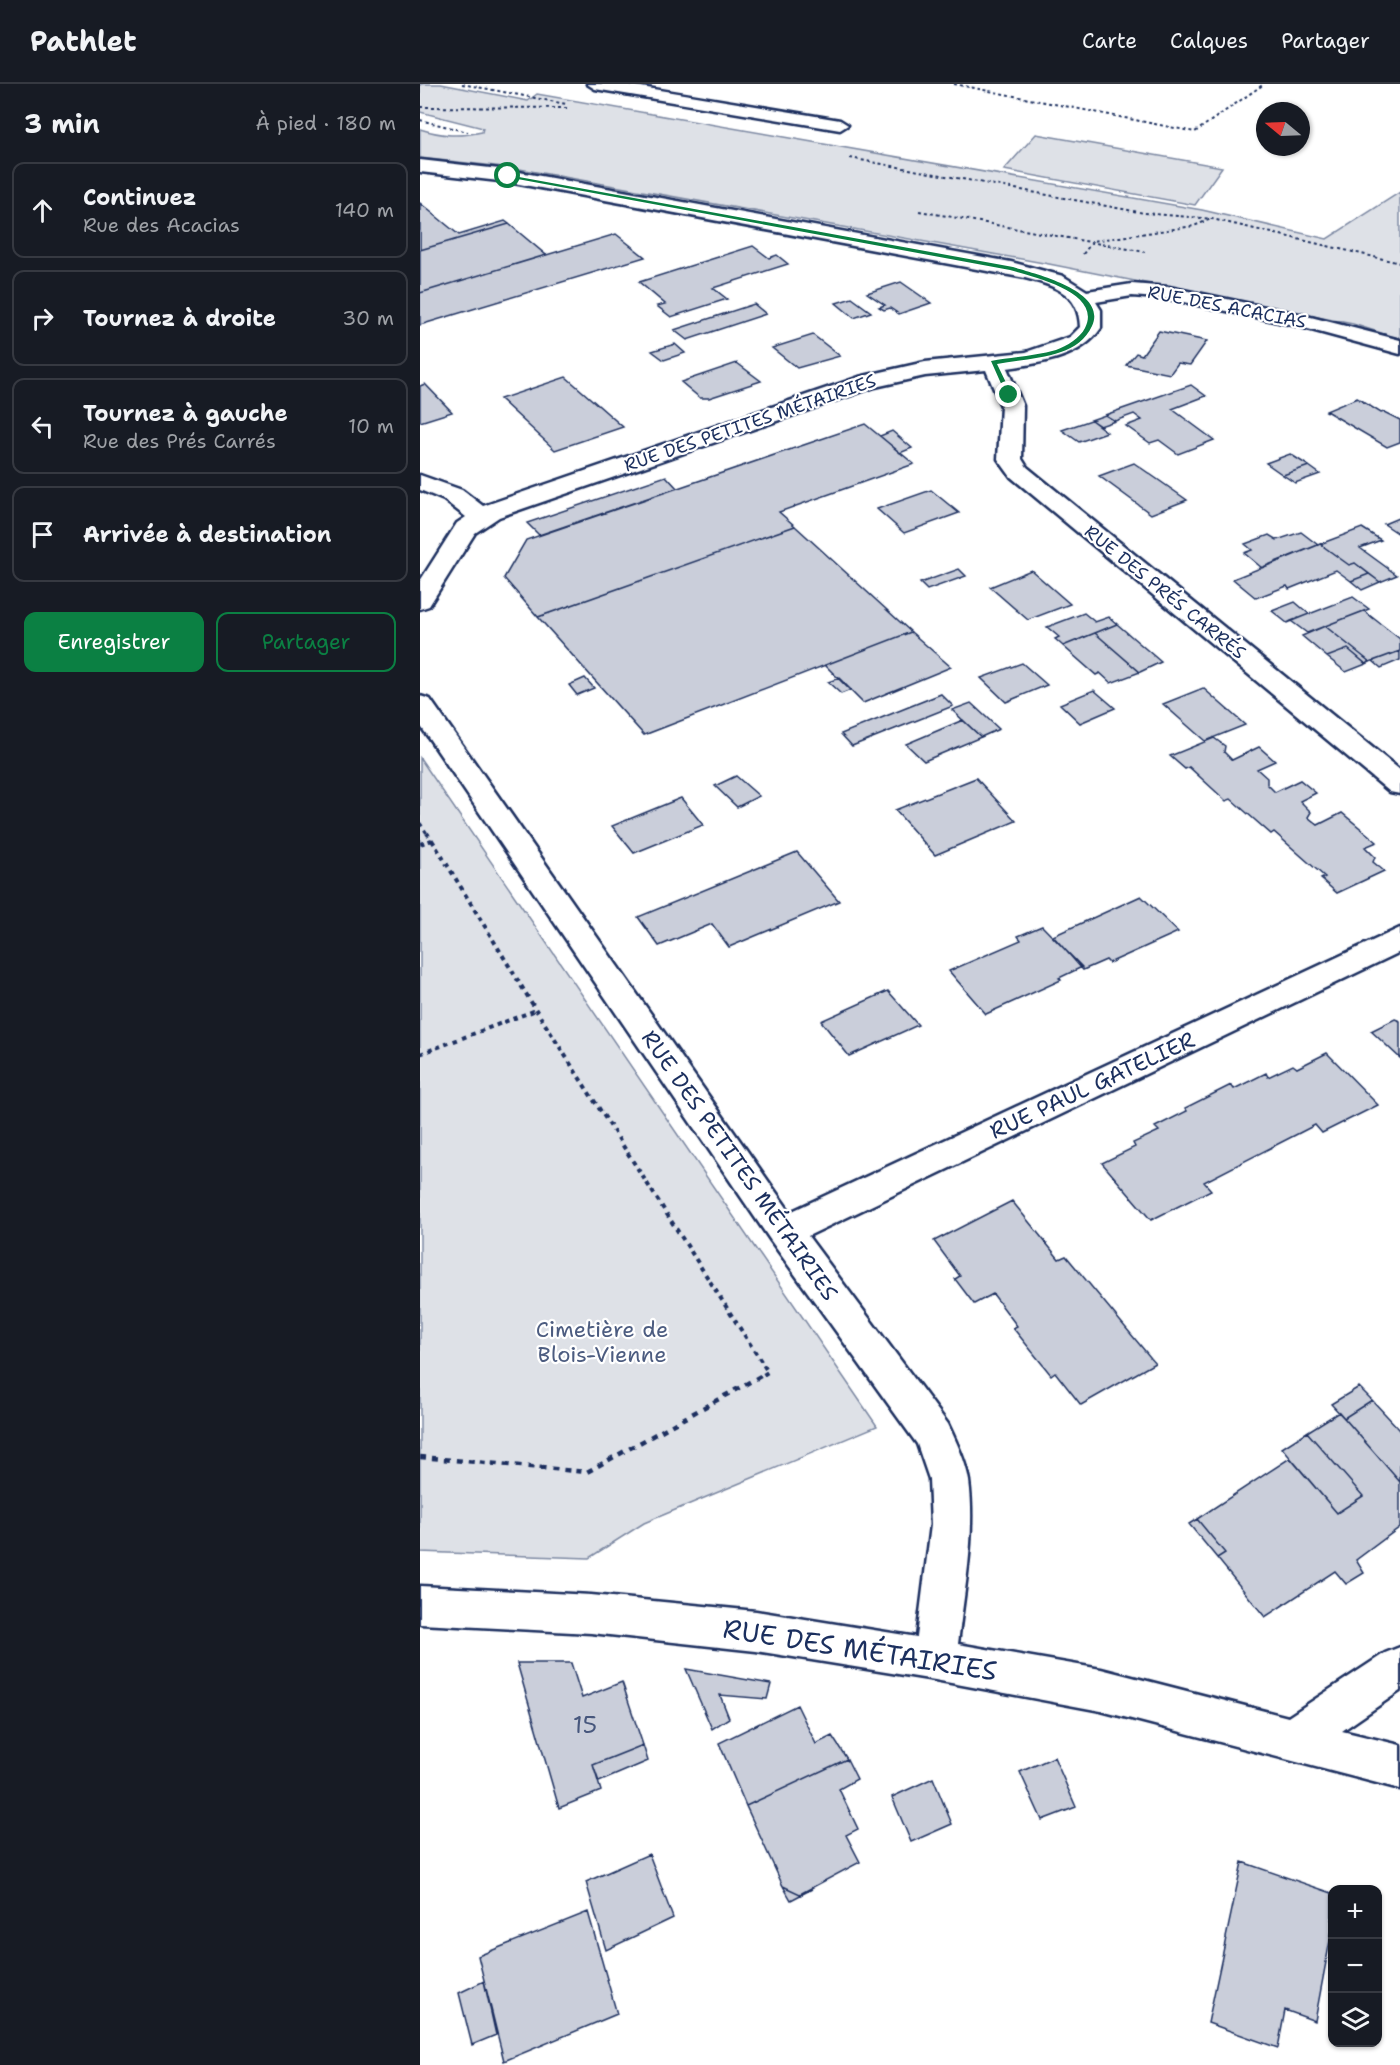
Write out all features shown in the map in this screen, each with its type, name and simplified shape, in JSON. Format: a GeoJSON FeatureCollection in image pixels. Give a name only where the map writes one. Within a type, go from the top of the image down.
{"type":"FeatureCollection","features":[{"type":"Feature","properties":{"kind":"street"},"geometry":{"type":"LineString","coordinates":[[420,166],[520,178],[1011,268],[1060,284],[1082,298]]}},
{"type":"Feature","properties":{"kind":"street","name":"RUE DES ACACIAS"},"geometry":{"type":"LineString","coordinates":[[1082,298],[1132,290],[1169,293],[1295,319],[1400,347]]}},
{"type":"Feature","properties":{"kind":"street","name":"RUE DES PETITES MÉTAIRIES"},"geometry":{"type":"LineString","coordinates":[[420,601],[466,528],[481,516],[867,382],[926,369],[1043,356],[1076,342],[1086,332],[1092,321],[1090,310],[1082,298]]}},
{"type":"Feature","properties":{"kind":"street","name":"RUE DES PRÉS CARRÉS"},"geometry":{"type":"LineString","coordinates":[[994,363],[1012,406],[1010,459],[1019,472],[1400,785]]}},
{"type":"Feature","properties":{"kind":"street"},"geometry":{"type":"LineString","coordinates":[[420,482],[453,495],[481,516]]}},
{"type":"Feature","properties":{"kind":"street","name":"RUE DES PETITES MÉTAIRIES"},"geometry":{"type":"LineString","coordinates":[[420,705],[784,1231],[934,1436],[949,1479],[951,1525],[934,1660]]}},
{"type":"Feature","properties":{"kind":"street","name":"RUE PAUL GATELIER"},"geometry":{"type":"LineString","coordinates":[[784,1231],[1400,939]]}},
{"type":"Feature","properties":{"kind":"street","name":"RUE DES MÉTAIRIES"},"geometry":{"type":"LineString","coordinates":[[420,1605],[591,1614],[756,1631],[934,1660],[1101,1690],[1400,1767]]}},
{"type":"Feature","properties":{"kind":"street"},"geometry":{"type":"LineString","coordinates":[[1292,1739],[1400,1667]]}},
{"type":"Feature","properties":{"kind":"lane"},"geometry":{"type":"LineString","coordinates":[[595,84],[840,125]]}},
{"type":"Feature","properties":{"kind":"path"},"geometry":{"type":"LineString","coordinates":[[420,107],[496,109],[573,106],[462,84]]}},
{"type":"Feature","properties":{"kind":"path"},"geometry":{"type":"LineString","coordinates":[[954,84],[1195,132],[1264,84]]}},
{"type":"Feature","properties":{"kind":"path"},"geometry":{"type":"LineString","coordinates":[[420,120],[476,134]]}},
{"type":"Feature","properties":{"kind":"path"},"geometry":{"type":"LineString","coordinates":[[842,157],[1144,213],[1212,219],[1357,250],[1400,263]]}},
{"type":"Feature","properties":{"kind":"path"},"geometry":{"type":"LineString","coordinates":[[1093,241],[1194,226],[1212,219]]}},
{"type":"Feature","properties":{"kind":"path"},"geometry":{"type":"LineString","coordinates":[[420,823],[536,1010],[768,1372],[587,1472],[420,1457]]}},
{"type":"Feature","properties":{"kind":"path"},"geometry":{"type":"LineString","coordinates":[[420,844],[432,840]]}},
{"type":"Feature","properties":{"kind":"path"},"geometry":{"type":"LineString","coordinates":[[420,1054],[536,1010]]}},
{"type":"Feature","properties":{"kind":"green space"},"geometry":{"type":"Polygon","coordinates":[[[420,84],[441,84],[528,101],[537,94],[1202,210],[1327,239],[1400,192],[1400,339],[1353,324],[1049,264],[514,168],[420,158],[420,129],[443,134],[466,135],[482,132],[483,128],[420,112],[420,84]]]}},
{"type":"Feature","properties":{"kind":"green space"},"geometry":{"type":"Polygon","coordinates":[[[1036,134],[1222,167],[1195,205],[1004,170],[1036,134]]]}},
{"type":"Feature","properties":{"kind":"green space","name":"Cimetière de Blois-Vienne"},"geometry":{"type":"Polygon","coordinates":[[[420,758],[877,1426],[644,1523],[589,1558],[420,1552],[420,758]]]}},
{"type":"Feature","properties":{"kind":"building"},"geometry":{"type":"Polygon","coordinates":[[[420,203],[459,235],[505,221],[509,224],[420,250],[420,203]]]}},
{"type":"Feature","properties":{"kind":"building"},"geometry":{"type":"Polygon","coordinates":[[[509,224],[546,255],[420,293],[420,250],[509,224]]]}},
{"type":"Feature","properties":{"kind":"building"},"geometry":{"type":"Polygon","coordinates":[[[616,234],[645,257],[420,325],[420,293],[616,234]]]}},
{"type":"Feature","properties":{"kind":"building"},"geometry":{"type":"Polygon","coordinates":[[[753,246],[769,258],[777,255],[788,264],[713,288],[727,299],[671,317],[657,306],[665,304],[639,282],[753,246]]]}},
{"type":"Feature","properties":{"kind":"building"},"geometry":{"type":"Polygon","coordinates":[[[901,282],[931,303],[899,314],[890,308],[884,310],[879,307],[885,305],[867,293],[901,282]]]}},
{"type":"Feature","properties":{"kind":"building"},"geometry":{"type":"Polygon","coordinates":[[[852,298],[871,312],[854,318],[836,303],[852,298]]]}},
{"type":"Feature","properties":{"kind":"building"},"geometry":{"type":"Polygon","coordinates":[[[754,304],[766,314],[687,340],[674,330],[754,304]]]}},
{"type":"Feature","properties":{"kind":"building"},"geometry":{"type":"Polygon","coordinates":[[[1159,331],[1207,341],[1190,365],[1178,363],[1170,374],[1126,365],[1136,353],[1142,355],[1159,331]]]}},
{"type":"Feature","properties":{"kind":"building"},"geometry":{"type":"Polygon","coordinates":[[[813,335],[840,356],[797,368],[772,348],[813,335]]]}},
{"type":"Feature","properties":{"kind":"building"},"geometry":{"type":"Polygon","coordinates":[[[675,344],[685,353],[664,360],[652,351],[675,344]]]}},
{"type":"Feature","properties":{"kind":"building"},"geometry":{"type":"Polygon","coordinates":[[[737,363],[761,381],[709,398],[700,398],[681,382],[737,363]]]}},
{"type":"Feature","properties":{"kind":"building"},"geometry":{"type":"Polygon","coordinates":[[[566,377],[623,427],[555,450],[500,399],[566,377]]]}},
{"type":"Feature","properties":{"kind":"building"},"geometry":{"type":"Polygon","coordinates":[[[425,384],[452,412],[420,422],[420,386],[425,384]]]}},
{"type":"Feature","properties":{"kind":"building"},"geometry":{"type":"Polygon","coordinates":[[[1191,385],[1206,396],[1172,409],[1214,440],[1178,454],[1159,440],[1150,443],[1126,426],[1142,420],[1134,414],[1115,421],[1105,415],[1191,385]]]}},
{"type":"Feature","properties":{"kind":"building"},"geometry":{"type":"Polygon","coordinates":[[[1357,398],[1381,413],[1384,412],[1400,420],[1400,442],[1387,447],[1326,411],[1357,398]]]}},
{"type":"Feature","properties":{"kind":"building"},"geometry":{"type":"Polygon","coordinates":[[[1105,415],[1115,421],[1100,426],[1091,420],[1105,415]]]}},
{"type":"Feature","properties":{"kind":"building"},"geometry":{"type":"Polygon","coordinates":[[[1091,420],[1107,432],[1079,442],[1062,430],[1091,420]]]}},
{"type":"Feature","properties":{"kind":"building"},"geometry":{"type":"Polygon","coordinates":[[[865,424],[914,464],[779,512],[795,526],[538,617],[504,578],[526,540],[865,424]]]}},
{"type":"Feature","properties":{"kind":"building"},"geometry":{"type":"Polygon","coordinates":[[[892,431],[912,448],[900,453],[880,436],[892,431]]]}},
{"type":"Feature","properties":{"kind":"building"},"geometry":{"type":"Polygon","coordinates":[[[1290,454],[1309,466],[1283,475],[1266,463],[1290,454]]]}},
{"type":"Feature","properties":{"kind":"building"},"geometry":{"type":"Polygon","coordinates":[[[1134,463],[1187,500],[1151,514],[1099,476],[1134,463]]]}},
{"type":"Feature","properties":{"kind":"building"},"geometry":{"type":"Polygon","coordinates":[[[1309,466],[1320,474],[1295,483],[1283,475],[1309,466]]]}},
{"type":"Feature","properties":{"kind":"building"},"geometry":{"type":"Polygon","coordinates":[[[666,476],[677,488],[539,535],[527,523],[666,476]]]}},
{"type":"Feature","properties":{"kind":"building"},"geometry":{"type":"Polygon","coordinates":[[[931,490],[959,513],[904,533],[877,509],[931,490]]]}},
{"type":"Feature","properties":{"kind":"building"},"geometry":{"type":"Polygon","coordinates":[[[1400,519],[1399,534],[1384,524],[1400,519]]]}},
{"type":"Feature","properties":{"kind":"building"},"geometry":{"type":"Polygon","coordinates":[[[795,526],[911,632],[644,735],[538,617],[795,526]]]}},
{"type":"Feature","properties":{"kind":"building"},"geometry":{"type":"Polygon","coordinates":[[[1362,528],[1381,540],[1360,548],[1397,575],[1380,582],[1355,563],[1349,565],[1320,544],[1362,528]]]}},
{"type":"Feature","properties":{"kind":"building"},"geometry":{"type":"Polygon","coordinates":[[[1301,532],[1318,545],[1262,568],[1244,553],[1252,550],[1245,544],[1269,535],[1277,540],[1301,532]]]}},
{"type":"Feature","properties":{"kind":"building"},"geometry":{"type":"Polygon","coordinates":[[[1320,544],[1349,565],[1355,563],[1369,574],[1351,581],[1336,570],[1289,589],[1287,586],[1256,598],[1233,579],[1320,544]]]}},
{"type":"Feature","properties":{"kind":"building"},"geometry":{"type":"Polygon","coordinates":[[[959,569],[966,576],[927,590],[920,583],[959,569]]]}},
{"type":"Feature","properties":{"kind":"building"},"geometry":{"type":"Polygon","coordinates":[[[1031,570],[1070,604],[1028,620],[990,587],[1031,570]]]}},
{"type":"Feature","properties":{"kind":"building"},"geometry":{"type":"Polygon","coordinates":[[[1369,574],[1380,582],[1362,590],[1351,581],[1369,574]]]}},
{"type":"Feature","properties":{"kind":"building"},"geometry":{"type":"Polygon","coordinates":[[[1353,597],[1369,609],[1307,633],[1291,621],[1353,597]]]}},
{"type":"Feature","properties":{"kind":"building"},"geometry":{"type":"Polygon","coordinates":[[[1295,602],[1309,614],[1287,623],[1272,611],[1295,602]]]}},
{"type":"Feature","properties":{"kind":"building"},"geometry":{"type":"Polygon","coordinates":[[[1364,611],[1400,639],[1400,651],[1370,662],[1325,626],[1364,611]]]}},
{"type":"Feature","properties":{"kind":"building"},"geometry":{"type":"Polygon","coordinates":[[[1084,613],[1095,622],[1109,617],[1117,624],[1063,646],[1055,639],[1059,637],[1047,627],[1084,613]]]}},
{"type":"Feature","properties":{"kind":"building"},"geometry":{"type":"Polygon","coordinates":[[[1117,624],[1161,662],[1140,672],[1095,633],[1117,624]]]}},
{"type":"Feature","properties":{"kind":"building"},"geometry":{"type":"Polygon","coordinates":[[[1325,626],[1370,662],[1366,664],[1348,649],[1327,657],[1302,636],[1325,626]]]}},
{"type":"Feature","properties":{"kind":"building"},"geometry":{"type":"Polygon","coordinates":[[[911,632],[951,667],[863,703],[825,665],[911,632]]]}},
{"type":"Feature","properties":{"kind":"building"},"geometry":{"type":"Polygon","coordinates":[[[1095,633],[1140,672],[1111,683],[1100,673],[1096,675],[1063,646],[1095,633]]]}},
{"type":"Feature","properties":{"kind":"building"},"geometry":{"type":"Polygon","coordinates":[[[1348,649],[1366,664],[1346,672],[1327,657],[1348,649]]]}},
{"type":"Feature","properties":{"kind":"building"},"geometry":{"type":"Polygon","coordinates":[[[1400,651],[1400,660],[1381,668],[1373,661],[1400,651]]]}},
{"type":"Feature","properties":{"kind":"building"},"geometry":{"type":"Polygon","coordinates":[[[1022,663],[1047,685],[1006,702],[981,678],[1022,663]]]}},
{"type":"Feature","properties":{"kind":"building"},"geometry":{"type":"Polygon","coordinates":[[[585,678],[594,688],[577,695],[569,685],[585,678]]]}},
{"type":"Feature","properties":{"kind":"building"},"geometry":{"type":"Polygon","coordinates":[[[839,678],[851,690],[841,694],[828,682],[839,678]]]}},
{"type":"Feature","properties":{"kind":"building"},"geometry":{"type":"Polygon","coordinates":[[[1203,688],[1245,725],[1205,741],[1163,704],[1203,688]]]}},
{"type":"Feature","properties":{"kind":"building"},"geometry":{"type":"Polygon","coordinates":[[[1094,690],[1115,708],[1080,723],[1060,704],[1094,690]]]}},
{"type":"Feature","properties":{"kind":"building"},"geometry":{"type":"Polygon","coordinates":[[[941,694],[953,706],[852,746],[841,734],[941,694]]]}},
{"type":"Feature","properties":{"kind":"building"},"geometry":{"type":"Polygon","coordinates":[[[971,703],[999,729],[981,737],[952,710],[971,703]]]}},
{"type":"Feature","properties":{"kind":"building"},"geometry":{"type":"Polygon","coordinates":[[[963,720],[981,737],[924,761],[906,744],[963,720]]]}},
{"type":"Feature","properties":{"kind":"building"},"geometry":{"type":"Polygon","coordinates":[[[1214,738],[1225,746],[1224,752],[1232,760],[1259,747],[1275,761],[1257,769],[1267,778],[1267,784],[1275,792],[1300,780],[1316,793],[1300,801],[1311,812],[1308,817],[1318,825],[1342,813],[1377,842],[1365,847],[1375,857],[1373,862],[1384,871],[1337,893],[1321,879],[1325,877],[1274,832],[1271,834],[1231,799],[1226,801],[1189,767],[1185,769],[1170,756],[1214,738]]]}},
{"type":"Feature","properties":{"kind":"building"},"geometry":{"type":"Polygon","coordinates":[[[736,776],[759,796],[737,807],[715,786],[736,776]]]}},
{"type":"Feature","properties":{"kind":"building"},"geometry":{"type":"Polygon","coordinates":[[[976,778],[1016,821],[935,855],[895,810],[976,778]]]}},
{"type":"Feature","properties":{"kind":"building"},"geometry":{"type":"Polygon","coordinates":[[[681,798],[703,825],[634,853],[612,826],[681,798]]]}},
{"type":"Feature","properties":{"kind":"building"},"geometry":{"type":"Polygon","coordinates":[[[797,852],[839,901],[729,947],[712,924],[659,946],[638,917],[797,852]]]}},
{"type":"Feature","properties":{"kind":"building"},"geometry":{"type":"Polygon","coordinates":[[[1141,896],[1178,932],[1109,963],[1106,960],[1083,970],[1053,936],[1141,896]]]}},
{"type":"Feature","properties":{"kind":"building"},"geometry":{"type":"Polygon","coordinates":[[[1042,926],[1082,967],[1059,978],[1061,980],[986,1014],[949,971],[1021,940],[1018,936],[1042,926]]]}},
{"type":"Feature","properties":{"kind":"building"},"geometry":{"type":"Polygon","coordinates":[[[888,991],[918,1025],[849,1056],[821,1021],[888,991]]]}},
{"type":"Feature","properties":{"kind":"building"},"geometry":{"type":"Polygon","coordinates":[[[1395,1019],[1400,1021],[1400,1058],[1371,1031],[1395,1019]]]}},
{"type":"Feature","properties":{"kind":"building"},"geometry":{"type":"Polygon","coordinates":[[[1327,1053],[1378,1105],[1322,1133],[1315,1125],[1204,1182],[1211,1190],[1151,1220],[1102,1163],[1135,1147],[1133,1143],[1159,1131],[1155,1127],[1187,1111],[1185,1108],[1231,1085],[1234,1089],[1266,1073],[1268,1077],[1293,1065],[1297,1068],[1327,1053]]]}},
{"type":"Feature","properties":{"kind":"building"},"geometry":{"type":"Polygon","coordinates":[[[1012,1201],[1059,1259],[1066,1256],[1155,1363],[1081,1405],[1055,1372],[1051,1375],[1013,1328],[1017,1326],[993,1294],[974,1304],[955,1279],[960,1276],[934,1241],[1012,1201]]]}},
{"type":"Feature","properties":{"kind":"building"},"geometry":{"type":"Polygon","coordinates":[[[1359,1387],[1372,1400],[1344,1418],[1331,1404],[1359,1387]]]}},
{"type":"Feature","properties":{"kind":"building"},"geometry":{"type":"Polygon","coordinates":[[[1372,1400],[1400,1430],[1400,1482],[1344,1418],[1372,1400]]]}},
{"type":"Feature","properties":{"kind":"building"},"geometry":{"type":"Polygon","coordinates":[[[1339,1412],[1400,1482],[1400,1527],[1356,1560],[1364,1573],[1346,1584],[1335,1571],[1265,1617],[1217,1558],[1225,1553],[1197,1519],[1290,1458],[1337,1513],[1363,1496],[1307,1432],[1339,1412]]]}},
{"type":"Feature","properties":{"kind":"building"},"geometry":{"type":"Polygon","coordinates":[[[1307,1432],[1363,1496],[1337,1513],[1282,1448],[1307,1432]]]}},
{"type":"Feature","properties":{"kind":"building"},"geometry":{"type":"Polygon","coordinates":[[[1197,1519],[1225,1553],[1217,1558],[1189,1524],[1197,1519]]]}},
{"type":"Feature","properties":{"kind":"building"},"geometry":{"type":"Polygon","coordinates":[[[517,1663],[571,1663],[582,1698],[622,1682],[643,1745],[593,1765],[601,1791],[559,1808],[517,1663]]]}},
{"type":"Feature","properties":{"kind":"building"},"geometry":{"type":"Polygon","coordinates":[[[686,1669],[771,1684],[767,1699],[720,1695],[729,1718],[712,1729],[686,1669]]]}},
{"type":"Feature","properties":{"kind":"building"},"geometry":{"type":"Polygon","coordinates":[[[797,1705],[816,1744],[832,1736],[847,1759],[746,1806],[719,1743],[797,1705]]]}},
{"type":"Feature","properties":{"kind":"building"},"geometry":{"type":"Polygon","coordinates":[[[643,1745],[648,1761],[599,1782],[593,1765],[643,1745]]]}},
{"type":"Feature","properties":{"kind":"building"},"geometry":{"type":"Polygon","coordinates":[[[1054,1757],[1076,1807],[1042,1820],[1020,1772],[1054,1757]]]}},
{"type":"Feature","properties":{"kind":"building"},"geometry":{"type":"Polygon","coordinates":[[[847,1759],[857,1779],[839,1789],[858,1829],[846,1835],[860,1862],[800,1894],[783,1886],[746,1806],[847,1759]]]}},
{"type":"Feature","properties":{"kind":"building"},"geometry":{"type":"Polygon","coordinates":[[[933,1778],[952,1824],[911,1842],[892,1797],[933,1778]]]}},
{"type":"Feature","properties":{"kind":"building"},"geometry":{"type":"Polygon","coordinates":[[[649,1854],[673,1918],[606,1950],[586,1882],[649,1854]]]}},
{"type":"Feature","properties":{"kind":"building"},"geometry":{"type":"Polygon","coordinates":[[[1242,1862],[1328,1892],[1328,1951],[1315,2021],[1285,2010],[1278,2048],[1208,2023],[1242,1862]]]}},
{"type":"Feature","properties":{"kind":"building"},"geometry":{"type":"Polygon","coordinates":[[[783,1886],[800,1894],[812,1889],[791,1900],[783,1886]]]}},
{"type":"Feature","properties":{"kind":"building"},"geometry":{"type":"Polygon","coordinates":[[[588,1912],[617,2014],[504,2061],[478,1956],[588,1912]]]}},
{"type":"Feature","properties":{"kind":"building"},"geometry":{"type":"Polygon","coordinates":[[[484,1981],[496,2035],[472,2045],[459,1993],[484,1981]]]}},
{"type":"Feature","properties":{"kind":"route"},"geometry":{"type":"LineString","coordinates":[[508,176],[1011,268],[1042,277],[1074,291],[1090,310],[1092,321],[1086,332],[1076,342],[1059,351],[1043,356],[994,363],[1009,395]]}}]}
